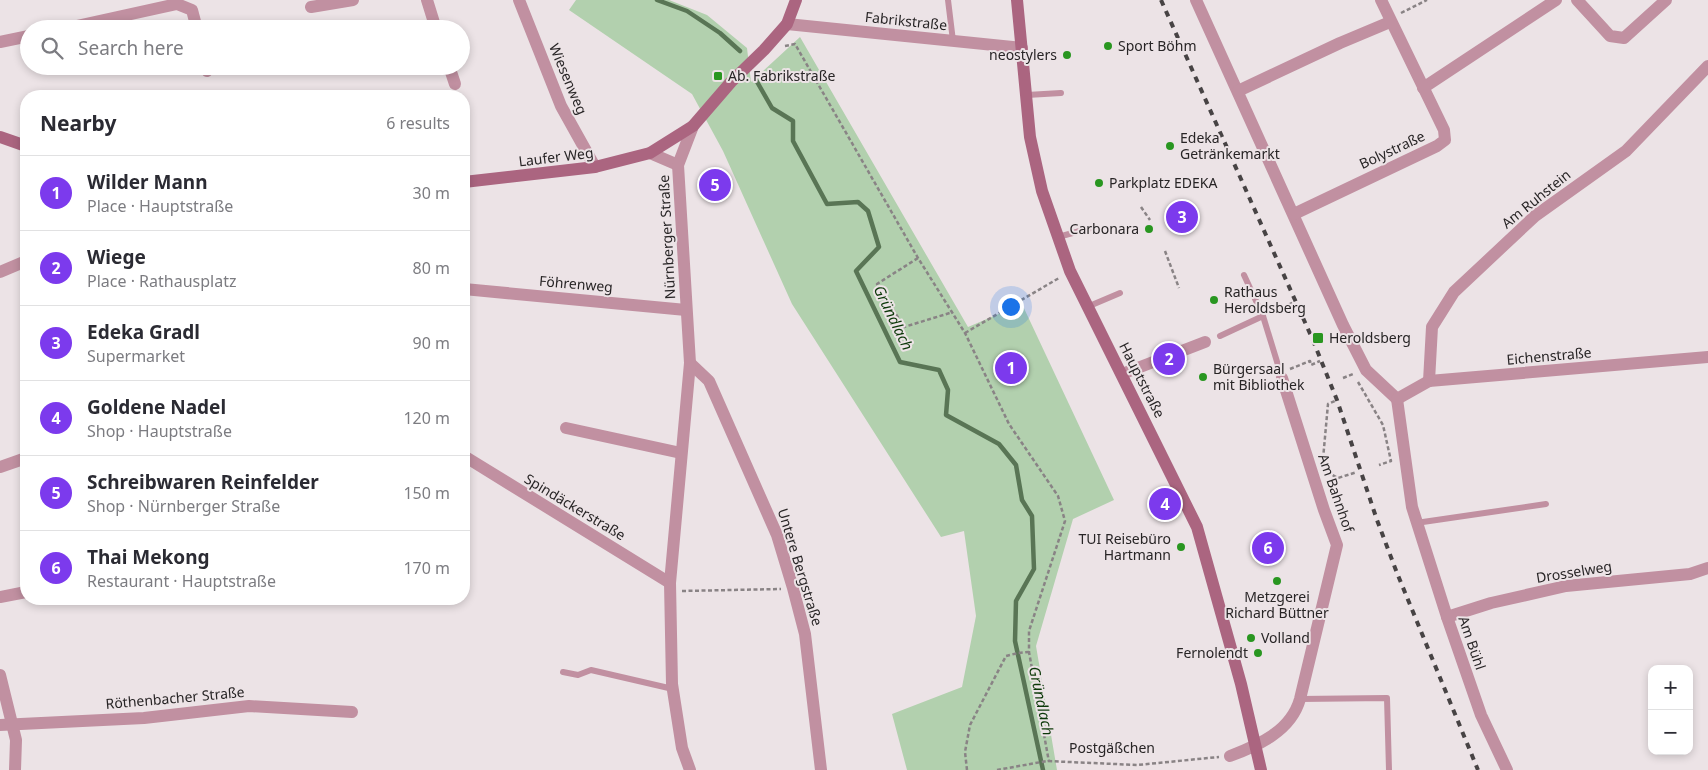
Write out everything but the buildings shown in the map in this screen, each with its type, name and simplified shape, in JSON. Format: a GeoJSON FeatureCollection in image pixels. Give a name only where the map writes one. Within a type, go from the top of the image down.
{"type":"FeatureCollection","features":[{"type":"Feature","properties":{"kind":"street"},"geometry":{"type":"LineString","coordinates":[[311,7],[353,0]]}},
{"type":"Feature","properties":{"kind":"street"},"geometry":{"type":"LineString","coordinates":[[427,0],[433,20]]}},
{"type":"Feature","properties":{"kind":"street","name":"Wiesenweg"},"geometry":{"type":"LineString","coordinates":[[519,0],[561,106],[595,168]]}},
{"type":"Feature","properties":{"kind":"street","name":"Nürnberger Straße"},"geometry":{"type":"LineString","coordinates":[[690,770],[682,748],[673,689],[670,587],[690,363],[678,164],[694,126],[731,82],[764,50],[787,24],[796,0]]}},
{"type":"Feature","properties":{"kind":"street","name":"Hauptstraße"},"geometry":{"type":"LineString","coordinates":[[1017,0],[1032,146],[1042,191],[1070,271],[1197,527],[1241,684],[1261,770]]}},
{"type":"Feature","properties":{"kind":"street"},"geometry":{"type":"LineString","coordinates":[[1196,0],[1343,325],[1366,370],[1397,399]]}},
{"type":"Feature","properties":{"kind":"street","name":"Bolystraße"},"geometry":{"type":"LineString","coordinates":[[1294,214],[1437,146],[1444,140],[1444,130],[1381,0]]}},
{"type":"Feature","properties":{"kind":"street"},"geometry":{"type":"LineString","coordinates":[[1423,88],[1556,0]]}},
{"type":"Feature","properties":{"kind":"street"},"geometry":{"type":"LineString","coordinates":[[1577,0],[1610,36],[1624,38],[1666,0]]}},
{"type":"Feature","properties":{"kind":"street"},"geometry":{"type":"LineString","coordinates":[[104,20],[177,4],[192,10],[195,20]]}},
{"type":"Feature","properties":{"kind":"street"},"geometry":{"type":"LineString","coordinates":[[1238,91],[1340,43],[1390,22]]}},
{"type":"Feature","properties":{"kind":"street","name":"Fabrikstraße"},"geometry":{"type":"LineString","coordinates":[[787,24],[1022,48]]}},
{"type":"Feature","properties":{"kind":"street"},"geometry":{"type":"LineString","coordinates":[[0,42],[20,38]]}},
{"type":"Feature","properties":{"kind":"street","name":"Am Ruhstein"},"geometry":{"type":"LineString","coordinates":[[1430,382],[1432,326],[1454,292],[1535,216],[1626,151],[1708,66]]}},
{"type":"Feature","properties":{"kind":"street"},"geometry":{"type":"LineString","coordinates":[[452,75],[455,84]]}},
{"type":"Feature","properties":{"kind":"street","name":"Laufer Weg"},"geometry":{"type":"LineString","coordinates":[[470,182],[595,168],[650,153],[694,126]]}},
{"type":"Feature","properties":{"kind":"street"},"geometry":{"type":"LineString","coordinates":[[0,137],[20,144]]}},
{"type":"Feature","properties":{"kind":"street"},"geometry":{"type":"LineString","coordinates":[[650,153],[678,164]]}},
{"type":"Feature","properties":{"kind":"street"},"geometry":{"type":"LineString","coordinates":[[0,272],[20,264]]}},
{"type":"Feature","properties":{"kind":"street","name":"Föhrenweg"},"geometry":{"type":"LineString","coordinates":[[470,290],[686,310]]}},
{"type":"Feature","properties":{"kind":"street"},"geometry":{"type":"LineString","coordinates":[[1122,374],[1205,342]]}},
{"type":"Feature","properties":{"kind":"street","name":"Eichenstraße"},"geometry":{"type":"LineString","coordinates":[[1397,399],[1430,382],[1708,356]]}},
{"type":"Feature","properties":{"kind":"street","name":"Untere Bergstraße"},"geometry":{"type":"LineString","coordinates":[[690,363],[709,381],[777,536],[805,634],[821,770]]}},
{"type":"Feature","properties":{"kind":"street","name":"Am Bahnhof"},"geometry":{"type":"LineString","coordinates":[[1256,747],[1288,724],[1294,715],[1300,699],[1337,545],[1281,375]]}},
{"type":"Feature","properties":{"kind":"street","name":"Am Bühl"},"geometry":{"type":"LineString","coordinates":[[1397,399],[1412,507],[1416,522],[1481,715],[1506,770]]}},
{"type":"Feature","properties":{"kind":"street"},"geometry":{"type":"LineString","coordinates":[[566,428],[681,453]]}},
{"type":"Feature","properties":{"kind":"street"},"geometry":{"type":"LineString","coordinates":[[0,467],[20,460]]}},
{"type":"Feature","properties":{"kind":"street","name":"Spindäckerstraße"},"geometry":{"type":"LineString","coordinates":[[470,460],[670,587]]}},
{"type":"Feature","properties":{"kind":"street"},"geometry":{"type":"LineString","coordinates":[[470,469],[482,469]]}},
{"type":"Feature","properties":{"kind":"street","name":"Drosselweg"},"geometry":{"type":"LineString","coordinates":[[1447,617],[1491,603],[1566,586],[1690,574],[1708,568]]}},
{"type":"Feature","properties":{"kind":"street"},"geometry":{"type":"LineString","coordinates":[[0,597],[20,593]]}},
{"type":"Feature","properties":{"kind":"street"},"geometry":{"type":"LineString","coordinates":[[0,675],[16,740],[15,770]]}},
{"type":"Feature","properties":{"kind":"street","name":"Röthenbacher Straße"},"geometry":{"type":"LineString","coordinates":[[0,725],[144,718],[249,706],[352,712]]}},
{"type":"Feature","properties":{"kind":"street"},"geometry":{"type":"LineString","coordinates":[[1230,756],[1256,747]]}},
{"type":"Feature","properties":{"kind":"lane"},"geometry":{"type":"LineString","coordinates":[[948,0],[953,41]]}},
{"type":"Feature","properties":{"kind":"lane"},"geometry":{"type":"LineString","coordinates":[[1027,95],[1061,93]]}},
{"type":"Feature","properties":{"kind":"lane"},"geometry":{"type":"LineString","coordinates":[[1058,237],[1091,228]]}},
{"type":"Feature","properties":{"kind":"lane"},"geometry":{"type":"LineString","coordinates":[[1244,274],[1263,316],[1281,375]]}},
{"type":"Feature","properties":{"kind":"lane"},"geometry":{"type":"LineString","coordinates":[[1087,307],[1120,293]]}},
{"type":"Feature","properties":{"kind":"lane"},"geometry":{"type":"LineString","coordinates":[[1220,336],[1263,316]]}},
{"type":"Feature","properties":{"kind":"lane"},"geometry":{"type":"LineString","coordinates":[[1416,522],[1546,504]]}},
{"type":"Feature","properties":{"kind":"lane"},"geometry":{"type":"LineString","coordinates":[[563,672],[578,675],[591,670],[673,689]]}},
{"type":"Feature","properties":{"kind":"lane"},"geometry":{"type":"LineString","coordinates":[[1300,699],[1387,698],[1389,770]]}},
{"type":"Feature","properties":{"kind":"path"},"geometry":{"type":"LineString","coordinates":[[1390,22],[1396,16],[1427,0]]}},
{"type":"Feature","properties":{"kind":"path"},"geometry":{"type":"LineString","coordinates":[[764,50],[795,44],[918,258],[965,333],[1009,424],[1058,496],[1065,521],[1029,631],[1029,652],[1048,762]]}},
{"type":"Feature","properties":{"kind":"path"},"geometry":{"type":"LineString","coordinates":[[1142,208],[1150,220]]}},
{"type":"Feature","properties":{"kind":"path"},"geometry":{"type":"LineString","coordinates":[[1165,251],[1179,288]]}},
{"type":"Feature","properties":{"kind":"path"},"geometry":{"type":"LineString","coordinates":[[918,258],[877,284],[904,327],[953,312]]}},
{"type":"Feature","properties":{"kind":"path"},"geometry":{"type":"LineString","coordinates":[[965,333],[1070,271]]}},
{"type":"Feature","properties":{"kind":"path"},"geometry":{"type":"LineString","coordinates":[[1263,316],[1294,302]]}},
{"type":"Feature","properties":{"kind":"path"},"geometry":{"type":"LineString","coordinates":[[1281,375],[1310,361],[1311,365],[1320,362]]}},
{"type":"Feature","properties":{"kind":"path"},"geometry":{"type":"LineString","coordinates":[[1343,378],[1354,373],[1383,425],[1391,461],[1379,465]]}},
{"type":"Feature","properties":{"kind":"path"},"geometry":{"type":"LineString","coordinates":[[1322,468],[1328,404],[1335,401]]}},
{"type":"Feature","properties":{"kind":"path"},"geometry":{"type":"LineString","coordinates":[[1327,472],[1338,478]]}},
{"type":"Feature","properties":{"kind":"path"},"geometry":{"type":"LineString","coordinates":[[1331,491],[1338,478],[1357,472]]}},
{"type":"Feature","properties":{"kind":"path"},"geometry":{"type":"LineString","coordinates":[[670,587],[774,590]]}},
{"type":"Feature","properties":{"kind":"path"},"geometry":{"type":"LineString","coordinates":[[967,770],[965,752],[970,725],[996,673],[1006,656],[1018,652],[1029,652]]}},
{"type":"Feature","properties":{"kind":"path","name":"Postgäßchen"},"geometry":{"type":"LineString","coordinates":[[997,770],[1048,762],[1138,765],[1230,756]]}},
{"type":"Feature","properties":{"kind":"green space"},"geometry":{"type":"Polygon","coordinates":[[[576,0],[669,0],[707,15],[747,48],[751,82],[800,37],[968,327],[1022,304],[1114,500],[1073,519],[1036,646],[1057,770],[907,770],[892,714],[962,687],[976,616],[964,531],[941,537],[792,304],[723,151],[692,94],[569,10],[576,0]]]}},
{"type":"Feature","properties":{"kind":"waterway","name":"Gründlach"},"geometry":{"type":"LineString","coordinates":[[657,0],[687,11],[720,33],[740,51]]}},
{"type":"Feature","properties":{"kind":"waterway","name":"Gründlach"},"geometry":{"type":"LineString","coordinates":[[756,80],[772,108],[793,121],[793,141],[827,204],[858,202],[868,211],[879,247],[856,271],[900,362],[939,370],[948,390],[946,415],[999,444],[1016,465],[1022,500],[1032,516],[1034,569],[1016,601],[1015,641],[1043,770]]}},
{"type":"Feature","properties":{"kind":"railway"},"geometry":{"type":"LineString","coordinates":[[1161,0],[1312,338],[1337,400],[1377,520],[1397,573],[1478,770]]}},
{"type":"Feature","properties":{"kind":"place","name":"Sport Böhm"},"geometry":{"type":"Point","coordinates":[1108,46]}},
{"type":"Feature","properties":{"kind":"place","name":"neostylers"},"geometry":{"type":"Point","coordinates":[1067,55]}},
{"type":"Feature","properties":{"kind":"place","name":"Ab. Fabrikstraße"},"geometry":{"type":"Point","coordinates":[718,76]}},
{"type":"Feature","properties":{"kind":"place","name":"Edeka Getränkemarkt"},"geometry":{"type":"Point","coordinates":[1170,146]}},
{"type":"Feature","properties":{"kind":"place","name":"Parkplatz EDEKA"},"geometry":{"type":"Point","coordinates":[1099,183]}},
{"type":"Feature","properties":{"kind":"place","name":"Schreibwaren Reinfelder"},"geometry":{"type":"Point","coordinates":[715,185]}},
{"type":"Feature","properties":{"kind":"place","name":"Edeka Gradl"},"geometry":{"type":"Point","coordinates":[1182,217]}},
{"type":"Feature","properties":{"kind":"place","name":"Carbonara"},"geometry":{"type":"Point","coordinates":[1149,229]}},
{"type":"Feature","properties":{"kind":"place","name":"Rathaus Heroldsberg"},"geometry":{"type":"Point","coordinates":[1214,300]}},
{"type":"Feature","properties":{"kind":"place","name":"Heroldsberg"},"geometry":{"type":"Point","coordinates":[1318,338]}},
{"type":"Feature","properties":{"kind":"place","name":"Wiege"},"geometry":{"type":"Point","coordinates":[1169,359]}},
{"type":"Feature","properties":{"kind":"place","name":"Wilder Mann"},"geometry":{"type":"Point","coordinates":[1011,368]}},
{"type":"Feature","properties":{"kind":"place","name":"Bürgersaal mit Bibliothek"},"geometry":{"type":"Point","coordinates":[1203,377]}},
{"type":"Feature","properties":{"kind":"place","name":"Goldene Nadel"},"geometry":{"type":"Point","coordinates":[1165,504]}},
{"type":"Feature","properties":{"kind":"place","name":"TUI Reisebüro Hartmann"},"geometry":{"type":"Point","coordinates":[1181,547]}},
{"type":"Feature","properties":{"kind":"place","name":"Thai Mekong"},"geometry":{"type":"Point","coordinates":[1268,548]}},
{"type":"Feature","properties":{"kind":"place","name":"Metzgerei Richard Büttner"},"geometry":{"type":"Point","coordinates":[1277,581]}},
{"type":"Feature","properties":{"kind":"place","name":"Volland"},"geometry":{"type":"Point","coordinates":[1251,638]}},
{"type":"Feature","properties":{"kind":"place","name":"Fernolendt"},"geometry":{"type":"Point","coordinates":[1258,653]}}]}
